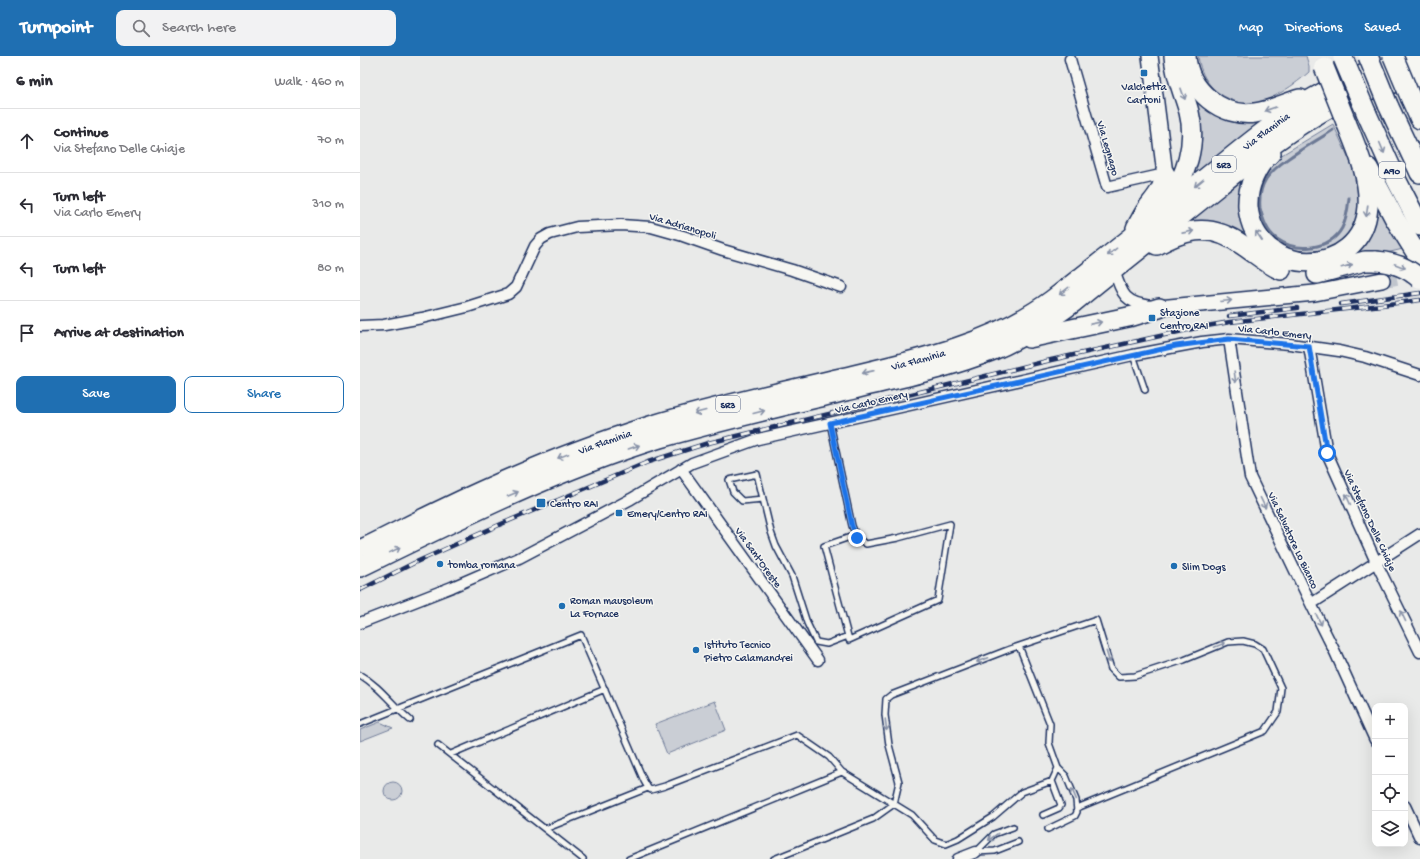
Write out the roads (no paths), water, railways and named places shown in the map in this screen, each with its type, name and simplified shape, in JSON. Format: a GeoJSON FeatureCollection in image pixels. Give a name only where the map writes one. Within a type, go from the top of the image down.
{"type":"FeatureCollection","features":[{"type":"Feature","properties":{"kind":"highway"},"geometry":{"type":"LineString","coordinates":[[1152,221],[1178,186],[1185,171],[1191,149],[1192,132],[1190,113],[1174,66],[1174,56]]}},
{"type":"Feature","properties":{"kind":"highway"},"geometry":{"type":"LineString","coordinates":[[1186,56],[1191,76],[1199,90],[1216,104],[1230,111],[1247,114],[1263,112],[1291,101],[1323,101]]}},
{"type":"Feature","properties":{"kind":"highway","name":"A90"},"geometry":{"type":"LineString","coordinates":[[1368,56],[1388,104],[1420,173]]}},
{"type":"Feature","properties":{"kind":"highway","name":"A90"},"geometry":{"type":"LineString","coordinates":[[1343,57],[1396,181],[1420,226]]}},
{"type":"Feature","properties":{"kind":"highway"},"geometry":{"type":"LineString","coordinates":[[1411,60],[1411,99],[1420,119]]}},
{"type":"Feature","properties":{"kind":"highway","name":"Via Flaminia"},"geometry":{"type":"LineString","coordinates":[[360,550],[493,486],[576,451],[650,426],[727,405],[918,360],[982,338],[1013,325],[1042,308],[1263,133],[1323,101],[1354,77],[1411,60]]}},
{"type":"Feature","properties":{"kind":"highway"},"geometry":{"type":"LineString","coordinates":[[1321,61],[1356,146],[1395,219],[1417,254]]}},
{"type":"Feature","properties":{"kind":"highway","name":"Via Flaminia"},"geometry":{"type":"LineString","coordinates":[[1323,101],[1349,98],[1372,89],[1398,82],[1420,80]]}},
{"type":"Feature","properties":{"kind":"highway","name":"SR3"},"geometry":{"type":"LineString","coordinates":[[1305,122],[1323,101]]}},
{"type":"Feature","properties":{"kind":"highway"},"geometry":{"type":"LineString","coordinates":[[1305,122],[1266,157],[1252,180],[1248,200],[1252,225],[1256,233],[1268,247],[1275,253],[1285,258],[1304,262],[1325,260],[1349,247],[1359,234],[1366,216],[1368,199],[1366,181],[1356,146]]}},
{"type":"Feature","properties":{"kind":"highway","name":"Via Flaminia"},"geometry":{"type":"LineString","coordinates":[[360,567],[502,498],[576,467],[617,452],[660,438],[728,420],[936,369],[980,355],[1003,345],[1054,316],[1262,152],[1305,122]]}},
{"type":"Feature","properties":{"kind":"highway"},"geometry":{"type":"LineString","coordinates":[[1130,238],[1159,194],[1165,174]]}},
{"type":"Feature","properties":{"kind":"highway"},"geometry":{"type":"LineString","coordinates":[[1120,265],[1178,234],[1202,230],[1228,236],[1277,268],[1299,274],[1310,275],[1322,273],[1365,262],[1376,261],[1400,266],[1409,270],[1420,279]]}},
{"type":"Feature","properties":{"kind":"highway"},"geometry":{"type":"LineString","coordinates":[[1003,345],[1052,332],[1133,316],[1159,308]]}},
{"type":"Feature","properties":{"kind":"street"},"geometry":{"type":"LineString","coordinates":[[1150,56],[1165,174]]}},
{"type":"Feature","properties":{"kind":"street","name":"Via Legnago"},"geometry":{"type":"LineString","coordinates":[[1070,59],[1107,187],[1165,174]]}},
{"type":"Feature","properties":{"kind":"street","name":"Via Adrianopoli"},"geometry":{"type":"LineString","coordinates":[[360,326],[384,325],[414,319],[467,307],[505,296],[516,286],[535,246],[541,239],[550,234],[577,227],[621,225],[651,227],[792,270],[841,287]]}},
{"type":"Feature","properties":{"kind":"street"},"geometry":{"type":"LineString","coordinates":[[1120,265],[1119,286],[1127,298],[1138,304],[1159,308],[1315,293],[1382,280]]}},
{"type":"Feature","properties":{"kind":"street","name":"Via Carlo Emery"},"geometry":{"type":"LineString","coordinates":[[360,623],[452,587],[519,558],[630,499],[681,469],[758,439],[1133,355],[1202,342],[1229,339],[1309,346],[1366,357],[1420,375]]}},
{"type":"Feature","properties":{"kind":"street","name":"Via Salvatore Lo Bianco"},"geometry":{"type":"LineString","coordinates":[[1229,339],[1250,477],[1310,604],[1335,652],[1375,739]]}},
{"type":"Feature","properties":{"kind":"street","name":"Via Stefano Delle Chiaje"},"geometry":{"type":"LineString","coordinates":[[1309,346],[1327,453],[1376,562],[1420,652]]}},
{"type":"Feature","properties":{"kind":"street","name":"Via Sant'Oreste"},"geometry":{"type":"LineString","coordinates":[[681,469],[818,660]]}},
{"type":"Feature","properties":{"kind":"street"},"geometry":{"type":"LineString","coordinates":[[1310,604],[1420,534]]}},
{"type":"Feature","properties":{"kind":"street"},"geometry":{"type":"LineString","coordinates":[[1407,811],[1420,838]]}},
{"type":"Feature","properties":{"kind":"street"},"geometry":{"type":"LineString","coordinates":[[958,859],[976,852]]}},
{"type":"Feature","properties":{"kind":"lane"},"geometry":{"type":"LineString","coordinates":[[1133,355],[1144,390]]}},
{"type":"Feature","properties":{"kind":"lane"},"geometry":{"type":"LineString","coordinates":[[830,423],[852,526],[856,535],[857,538],[866,544],[898,538],[950,524],[938,600],[849,640],[824,546],[856,535]]}},
{"type":"Feature","properties":{"kind":"lane"},"geometry":{"type":"LineString","coordinates":[[763,499],[742,501],[733,492],[728,480],[757,474],[771,532],[776,546],[792,576],[807,623],[816,642],[827,644],[848,636]]}},
{"type":"Feature","properties":{"kind":"lane"},"geometry":{"type":"LineString","coordinates":[[774,859],[873,819],[894,804],[899,782],[888,745],[885,715],[886,699],[891,695],[1003,651],[1096,620],[1111,669],[1119,677],[1135,676],[1184,660],[1228,642],[1243,641],[1255,644],[1263,649],[1282,688],[1278,712],[1265,731],[1077,808]]}},
{"type":"Feature","properties":{"kind":"lane"},"geometry":{"type":"LineString","coordinates":[[360,724],[581,635],[648,788]]}},
{"type":"Feature","properties":{"kind":"lane"},"geometry":{"type":"LineString","coordinates":[[1019,646],[1050,724],[1049,743],[1058,768],[1066,776],[1076,800],[1077,808],[1075,816],[1048,829]]}},
{"type":"Feature","properties":{"kind":"lane"},"geometry":{"type":"LineString","coordinates":[[360,675],[382,692],[397,710],[410,720]]}},
{"type":"Feature","properties":{"kind":"lane"},"geometry":{"type":"LineString","coordinates":[[451,754],[605,689]]}},
{"type":"Feature","properties":{"kind":"lane"},"geometry":{"type":"LineString","coordinates":[[545,829],[648,788],[651,790],[665,786],[797,735],[829,758],[842,772],[912,815],[935,840],[946,844],[958,839],[993,817],[1022,792],[1052,781],[1058,768]]}},
{"type":"Feature","properties":{"kind":"lane"},"geometry":{"type":"LineString","coordinates":[[438,744],[583,859]]}},
{"type":"Feature","properties":{"kind":"lane"},"geometry":{"type":"LineString","coordinates":[[629,859],[842,772]]}},
{"type":"Feature","properties":{"kind":"lane"},"geometry":{"type":"LineString","coordinates":[[1042,815],[1059,808],[1061,804],[1052,781]]}},
{"type":"Feature","properties":{"kind":"lane"},"geometry":{"type":"LineString","coordinates":[[976,852],[994,834],[1013,827]]}},
{"type":"Feature","properties":{"kind":"lane"},"geometry":{"type":"LineString","coordinates":[[976,852],[995,851],[1018,842]]}},
{"type":"Feature","properties":{"kind":"waterway"},"geometry":{"type":"LineString","coordinates":[[1333,130],[1297,152],[1272,172],[1264,182],[1260,197],[1260,208],[1266,225],[1277,239],[1293,246],[1312,247],[1321,245],[1337,235],[1345,221],[1349,198]]}},
{"type":"Feature","properties":{"kind":"tunnel"},"geometry":{"type":"LineString","coordinates":[[1382,280],[1420,273]]}},
{"type":"Feature","properties":{"kind":"railway"},"geometry":{"type":"LineString","coordinates":[[1341,304],[1420,293]]}},
{"type":"Feature","properties":{"kind":"railway"},"geometry":{"type":"LineString","coordinates":[[360,590],[414,563],[499,525],[648,462],[708,443],[1051,360],[1201,327],[1230,322],[1420,300]]}},
{"type":"Feature","properties":{"kind":"railway"},"geometry":{"type":"LineString","coordinates":[[1229,316],[1297,308]]}},
{"type":"Feature","properties":{"kind":"place","name":"Valchetta Cartoni"},"geometry":{"type":"Point","coordinates":[1144,73]}},
{"type":"Feature","properties":{"kind":"place","name":"Stazione Centro RAI"},"geometry":{"type":"Point","coordinates":[1152,318]}},
{"type":"Feature","properties":{"kind":"place","name":"Centro RAI"},"geometry":{"type":"Point","coordinates":[541,503]}},
{"type":"Feature","properties":{"kind":"place","name":"Emery/Centro RAI"},"geometry":{"type":"Point","coordinates":[619,513]}},
{"type":"Feature","properties":{"kind":"place","name":"tomba romana"},"geometry":{"type":"Point","coordinates":[440,564]}},
{"type":"Feature","properties":{"kind":"place","name":"Slim Dogs"},"geometry":{"type":"Point","coordinates":[1174,566]}},
{"type":"Feature","properties":{"kind":"place","name":"Roman mausoleum La Fornace"},"geometry":{"type":"Point","coordinates":[562,606]}},
{"type":"Feature","properties":{"kind":"place","name":"Istituto Tecnico Pietro Calamandrei"},"geometry":{"type":"Point","coordinates":[696,650]}}]}
